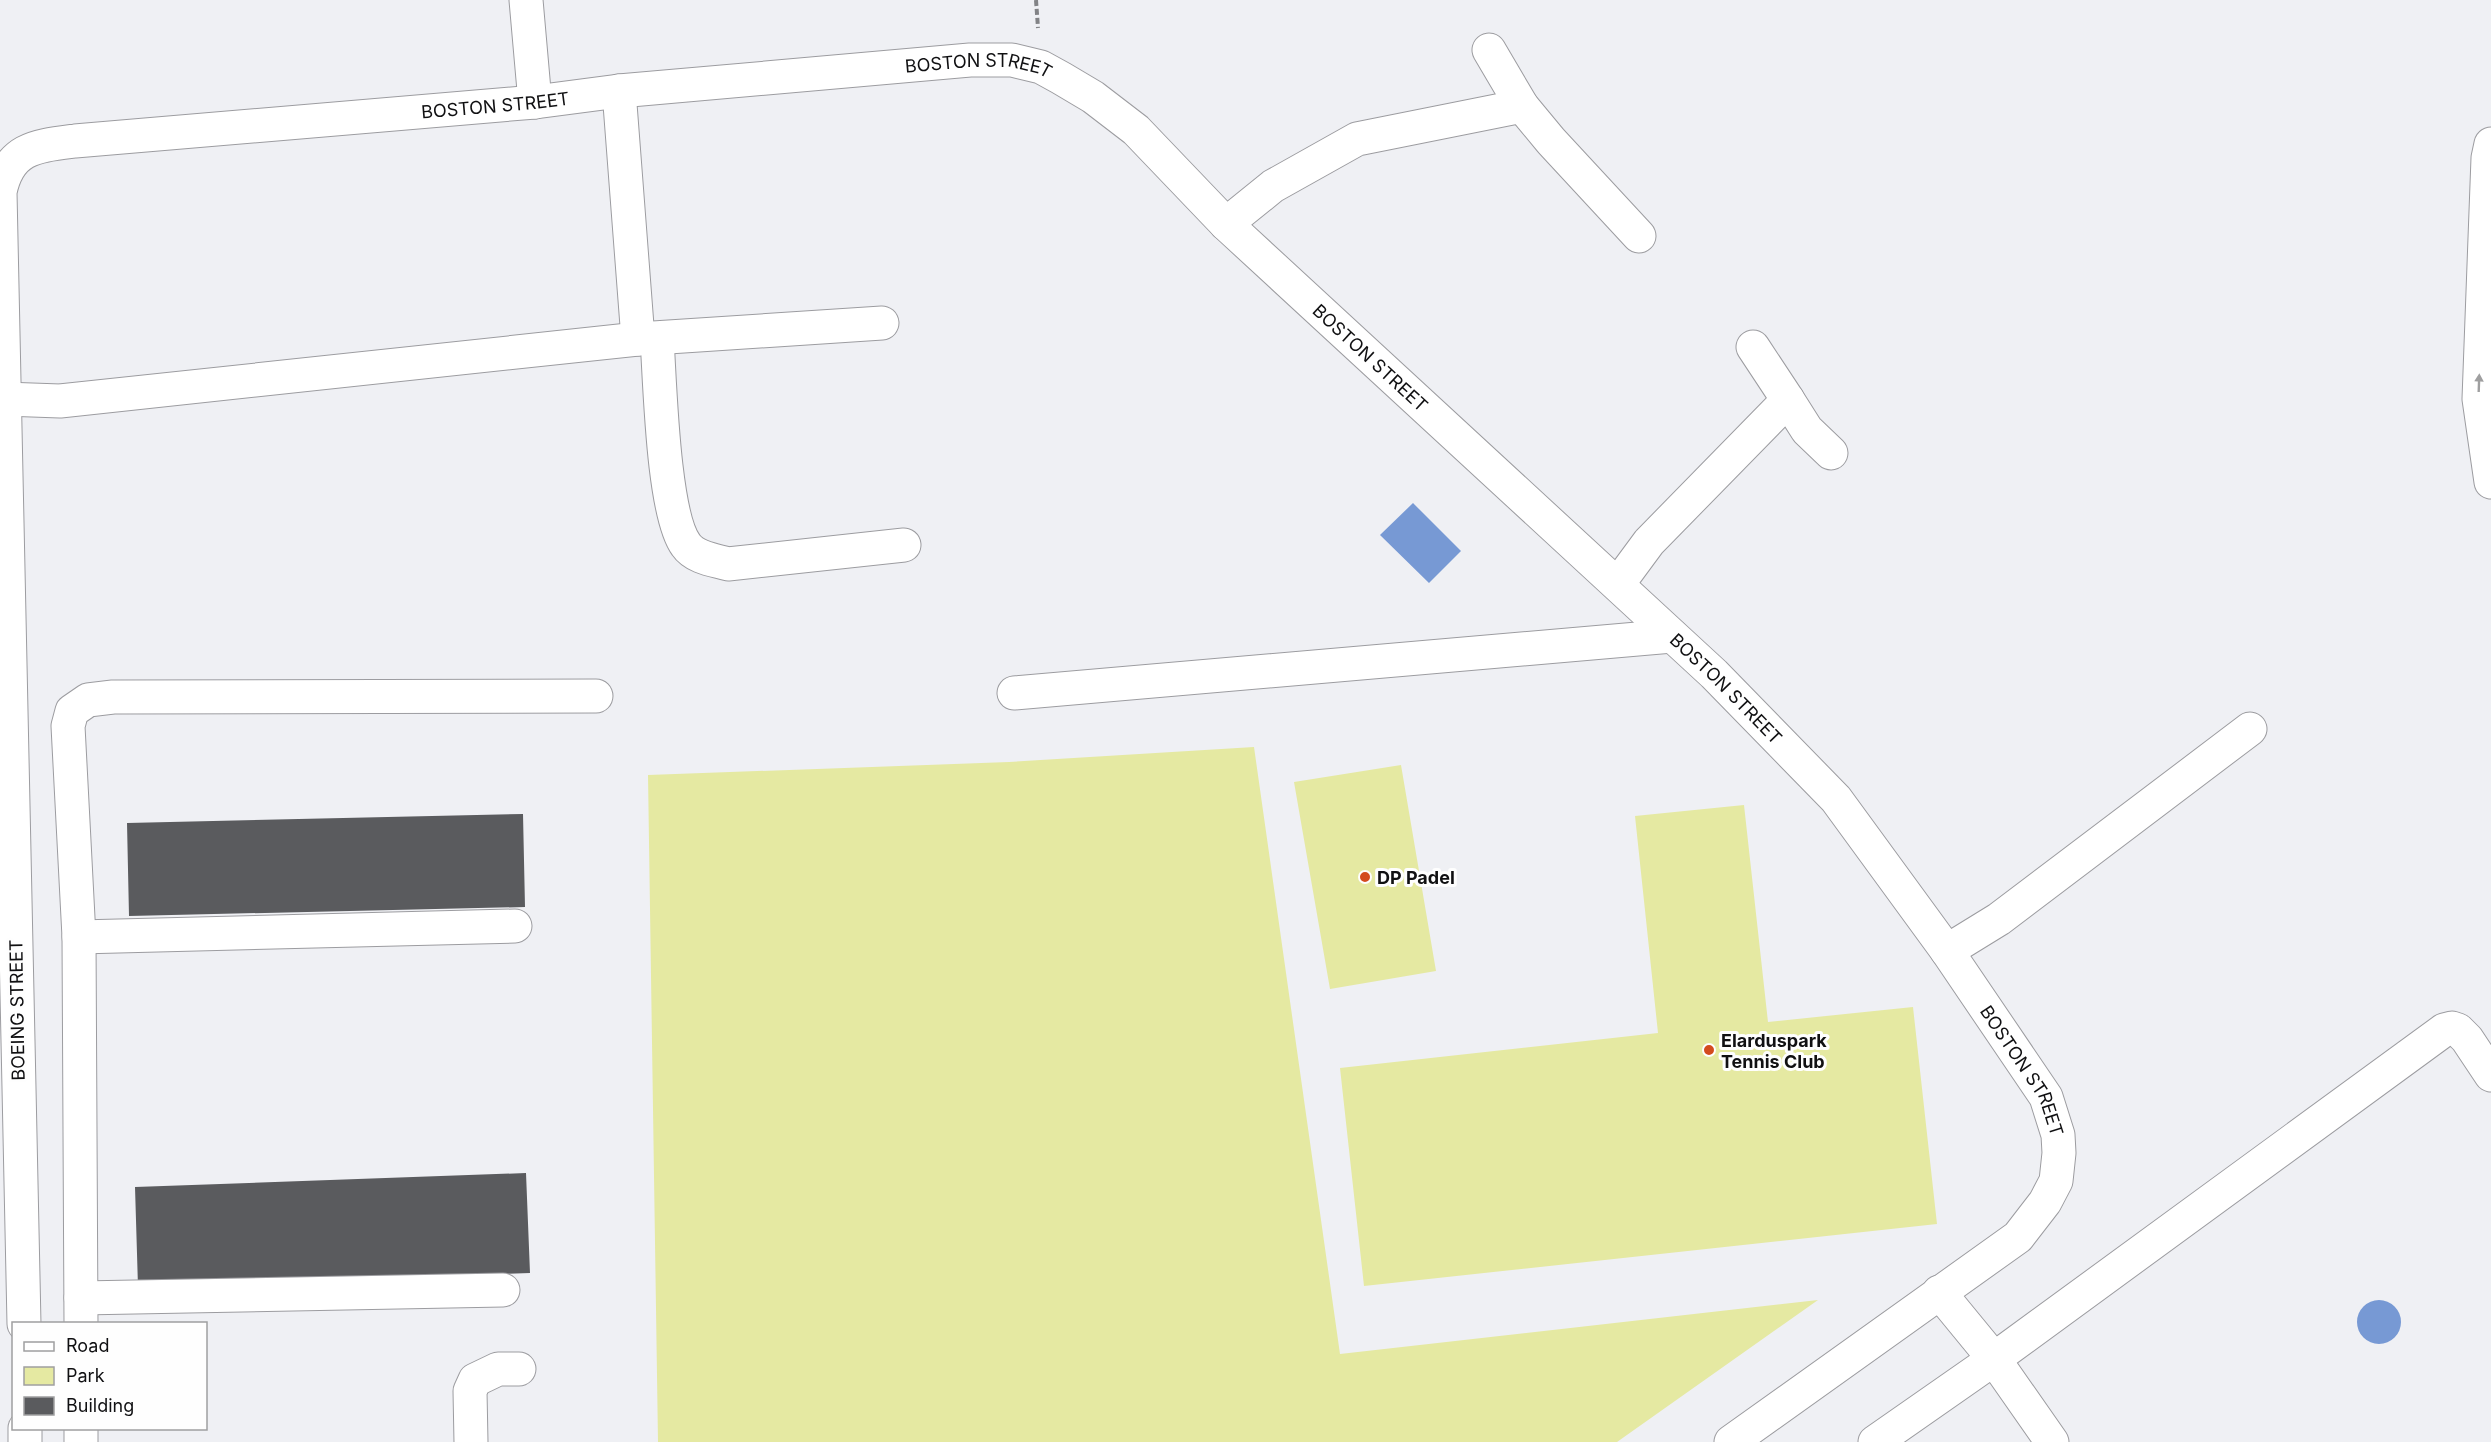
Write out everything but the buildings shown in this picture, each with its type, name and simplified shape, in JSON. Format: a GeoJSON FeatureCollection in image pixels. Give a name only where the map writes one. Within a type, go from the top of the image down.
{"type":"FeatureCollection","features":[{"type":"Feature","properties":{"kind":"street"},"geometry":{"type":"LineString","coordinates":[[526,0],[535,102]]}},
{"type":"Feature","properties":{"kind":"street"},"geometry":{"type":"LineString","coordinates":[[1489,50],[1522,106],[1551,141],[1640,236]]}},
{"type":"Feature","properties":{"kind":"street","name":"BOSTON STREET"},"geometry":{"type":"LineString","coordinates":[[0,192],[4,173],[17,156],[55,143],[535,102],[619,91],[939,62],[1012,60],[1041,67],[1093,97],[1136,130],[1226,224],[1714,674],[1836,799],[1947,951],[2046,1097],[2058,1135],[2056,1181],[2045,1202],[2018,1237],[1731,1442]]}},
{"type":"Feature","properties":{"kind":"street"},"geometry":{"type":"LineString","coordinates":[[619,91],[647,339],[674,519],[687,546],[703,558],[728,564],[904,545]]}},
{"type":"Feature","properties":{"kind":"street"},"geometry":{"type":"LineString","coordinates":[[1226,224],[1272,186],[1357,139],[1522,106]]}},
{"type":"Feature","properties":{"kind":"street"},"geometry":{"type":"LineString","coordinates":[[2491,144],[2488,158],[2479,399],[2491,482]]}},
{"type":"Feature","properties":{"kind":"street","name":"BOEING STREET"},"geometry":{"type":"LineString","coordinates":[[0,192],[24,1322]]}},
{"type":"Feature","properties":{"kind":"street"},"geometry":{"type":"LineString","coordinates":[[4,399],[60,400],[647,339],[882,323]]}},
{"type":"Feature","properties":{"kind":"street"},"geometry":{"type":"LineString","coordinates":[[1753,347],[1807,430],[1831,453]]}},
{"type":"Feature","properties":{"kind":"street"},"geometry":{"type":"LineString","coordinates":[[1618,584],[1649,542],[1788,400]]}},
{"type":"Feature","properties":{"kind":"street"},"geometry":{"type":"LineString","coordinates":[[1014,693],[1672,636]]}},
{"type":"Feature","properties":{"kind":"street"},"geometry":{"type":"LineString","coordinates":[[503,1290],[81,1311],[79,937],[68,726],[72,711],[87,700],[113,697],[596,696]]}},
{"type":"Feature","properties":{"kind":"street"},"geometry":{"type":"LineString","coordinates":[[1947,951],[1999,919],[2250,729]]}},
{"type":"Feature","properties":{"kind":"street"},"geometry":{"type":"LineString","coordinates":[[79,937],[514,926]]}},
{"type":"Feature","properties":{"kind":"street"},"geometry":{"type":"LineString","coordinates":[[1875,1442],[1994,1359],[2444,1030],[2452,1029],[2462,1034],[2491,1075]]}},
{"type":"Feature","properties":{"kind":"street"},"geometry":{"type":"LineString","coordinates":[[1939,1292],[1994,1359],[2052,1442]]}},
{"type":"Feature","properties":{"kind":"street"},"geometry":{"type":"LineString","coordinates":[[471,1442],[470,1391],[475,1380],[498,1369],[519,1369]]}},
{"type":"Feature","properties":{"kind":"green space"},"geometry":{"type":"Polygon","coordinates":[[[1254,747],[1340,1354],[1818,1300],[1617,1442],[658,1442],[648,775],[1009,762],[1254,747]]]}},
{"type":"Feature","properties":{"kind":"green space","name":"DP Padel"},"geometry":{"type":"Polygon","coordinates":[[[1401,765],[1436,971],[1330,989],[1294,782],[1401,765]]]}},
{"type":"Feature","properties":{"kind":"green space","name":"Elarduspark Tennis Club"},"geometry":{"type":"Polygon","coordinates":[[[1744,805],[1768,1022],[1913,1007],[1937,1224],[1364,1286],[1340,1068],[1658,1033],[1635,816],[1744,805]]]}},
{"type":"Feature","properties":{"kind":"water"},"geometry":{"type":"Polygon","coordinates":[[[1413,503],[1461,551],[1429,583],[1380,535],[1413,503]]]}},
{"type":"Feature","properties":{"kind":"water"},"geometry":{"type":"Polygon","coordinates":[[[2379,1300],[2394,1307],[2401,1322],[2394,1337],[2379,1344],[2364,1337],[2357,1322],[2364,1307],[2379,1300]]]}},
{"type":"Feature","properties":{"kind":"place","name":"DP Padel"},"geometry":{"type":"Point","coordinates":[1365,877]}},
{"type":"Feature","properties":{"kind":"place","name":"Elarduspark Tennis Club"},"geometry":{"type":"Point","coordinates":[1709,1050]}}]}
